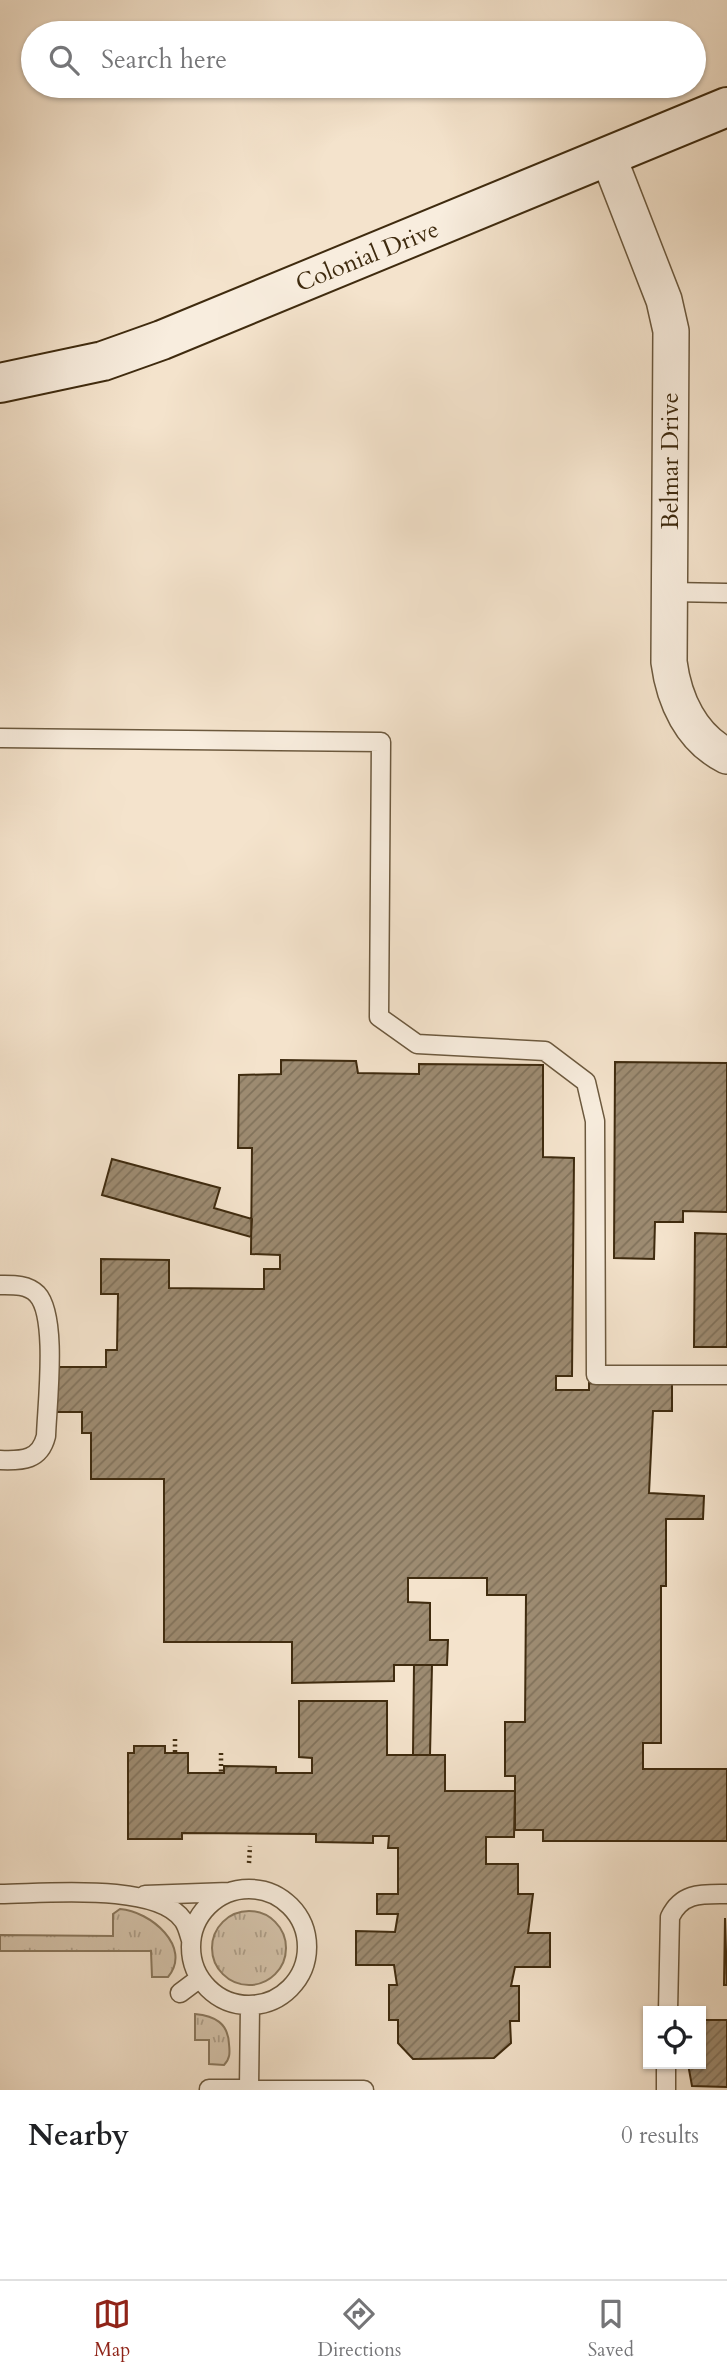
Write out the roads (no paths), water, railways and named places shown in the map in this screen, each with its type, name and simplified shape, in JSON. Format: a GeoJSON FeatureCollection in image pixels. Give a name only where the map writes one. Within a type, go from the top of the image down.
{"type":"FeatureCollection","features":[{"type":"Feature","properties":{"kind":"street","name":"Colonial Drive"},"geometry":{"type":"LineString","coordinates":[[0,383],[103,361],[162,340],[727,107]]}},
{"type":"Feature","properties":{"kind":"street","name":"Belmar Drive"},"geometry":{"type":"LineString","coordinates":[[608,156],[664,300],[671,331],[672,684],[684,715],[702,737],[727,757]]}},
{"type":"Feature","properties":{"kind":"lane"},"geometry":{"type":"LineString","coordinates":[[670,592],[727,593]]}},
{"type":"Feature","properties":{"kind":"lane"},"geometry":{"type":"LineString","coordinates":[[0,738],[381,742],[380,1017],[417,1044],[545,1051],[586,1082],[595,1121],[596,1375],[727,1375]]}},
{"type":"Feature","properties":{"kind":"lane"},"geometry":{"type":"LineString","coordinates":[[0,1285],[26,1287],[37,1294],[48,1315],[48,1336],[46,1436],[43,1448],[34,1457],[22,1461],[0,1460]]}},
{"type":"Feature","properties":{"kind":"lane"},"geometry":{"type":"LineString","coordinates":[[0,1894],[134,1896],[251,1889],[271,1894],[288,1904],[300,1919],[306,1938],[306,1958],[300,1976],[287,1992],[270,2001],[250,2005],[231,2003],[213,1993],[200,1979],[192,1960],[191,1940],[183,1919],[159,1903],[134,1896]]}},
{"type":"Feature","properties":{"kind":"lane"},"geometry":{"type":"LineString","coordinates":[[191,1940],[204,1910],[216,1899],[231,1892]]}},
{"type":"Feature","properties":{"kind":"lane"},"geometry":{"type":"LineString","coordinates":[[668,2006],[670,1917],[677,1903],[686,1897],[727,1894]]}},
{"type":"Feature","properties":{"kind":"lane"},"geometry":{"type":"LineString","coordinates":[[180,1993],[200,1979]]}},
{"type":"Feature","properties":{"kind":"lane"},"geometry":{"type":"LineString","coordinates":[[249,2090],[250,2005]]}},
{"type":"Feature","properties":{"kind":"lane"},"geometry":{"type":"LineString","coordinates":[[666,2069],[666,2090]]}},
{"type":"Feature","properties":{"kind":"lane"},"geometry":{"type":"LineString","coordinates":[[209,2089],[364,2090]]}}]}
